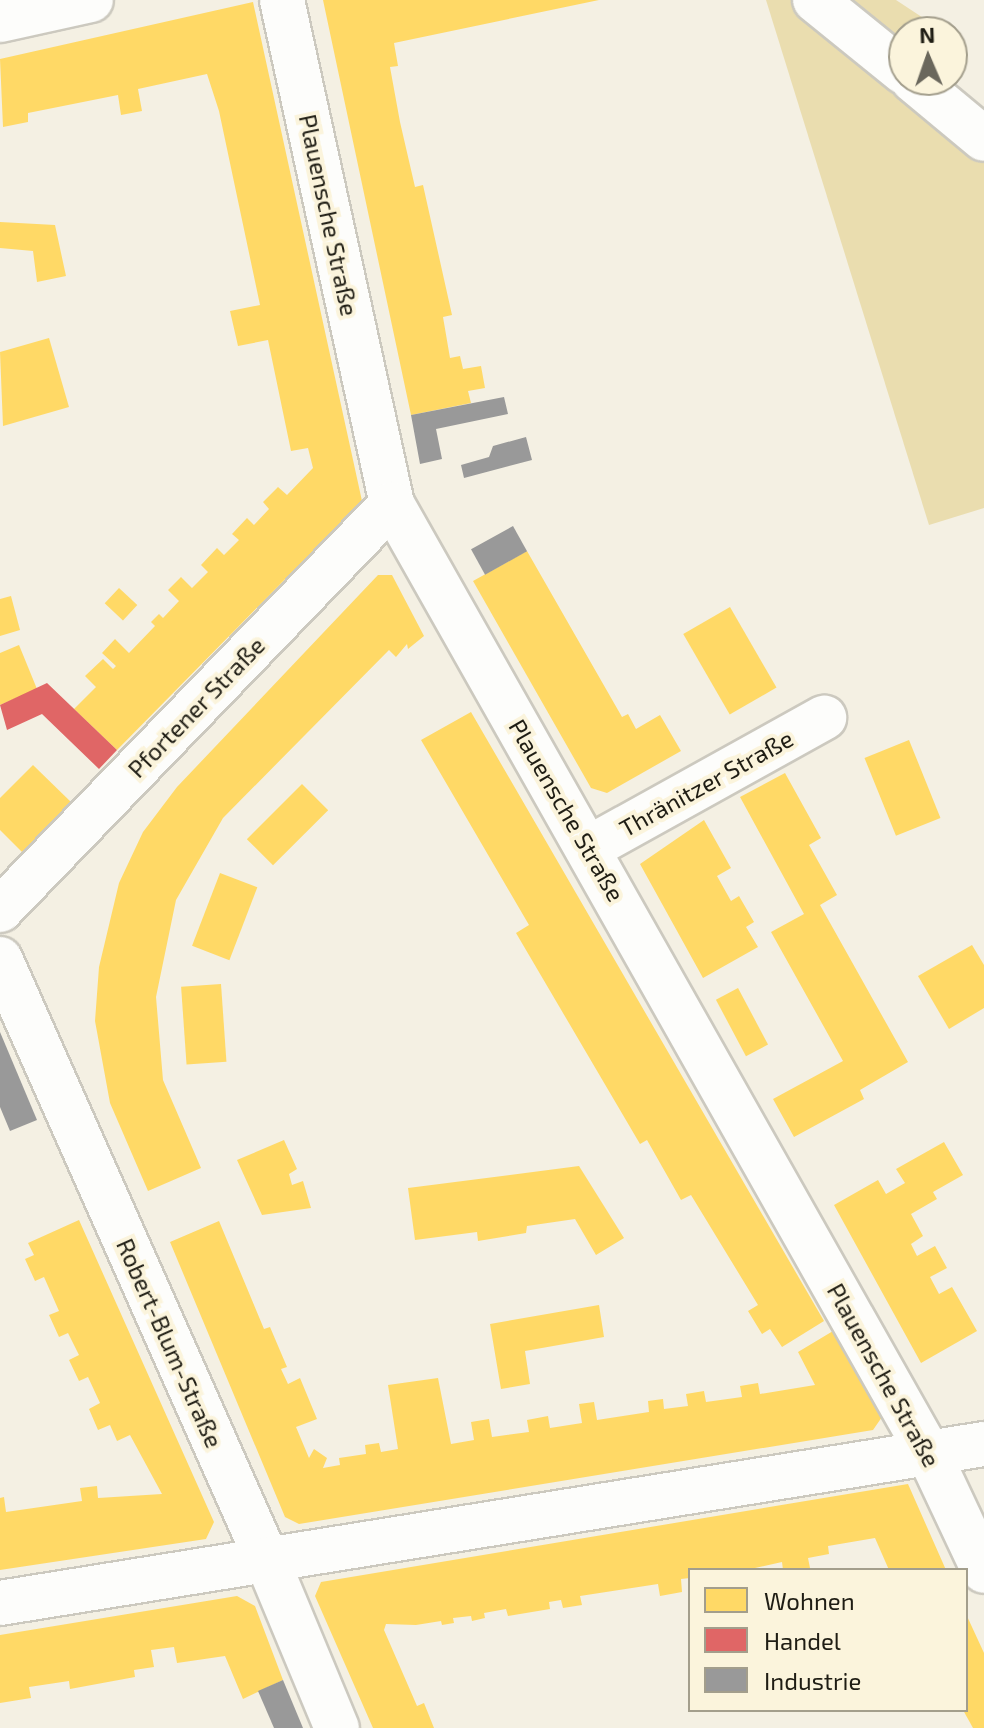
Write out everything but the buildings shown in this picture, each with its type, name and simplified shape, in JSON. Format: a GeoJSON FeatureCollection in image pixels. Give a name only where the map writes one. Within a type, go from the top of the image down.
{"type":"FeatureCollection","features":[{"type":"Feature","properties":{"kind":"street"},"geometry":{"type":"LineString","coordinates":[[0,20],[91,0]]}},
{"type":"Feature","properties":{"kind":"street","name":"Plauensche Straße"},"geometry":{"type":"LineString","coordinates":[[282,0],[392,504],[929,1454],[984,1571]]}},
{"type":"Feature","properties":{"kind":"street"},"geometry":{"type":"LineString","coordinates":[[815,0],[888,59]]}},
{"type":"Feature","properties":{"kind":"street"},"geometry":{"type":"LineString","coordinates":[[932,96],[984,139]]}},
{"type":"Feature","properties":{"kind":"street","name":"Pfortener Straße"},"geometry":{"type":"LineString","coordinates":[[0,910],[392,504]]}},
{"type":"Feature","properties":{"kind":"street","name":"Thränitzer Straße"},"geometry":{"type":"LineString","coordinates":[[589,848],[824,718]]}},
{"type":"Feature","properties":{"kind":"street","name":"Robert-Blum-Straße"},"geometry":{"type":"LineString","coordinates":[[0,959],[267,1560],[337,1728]]}},
{"type":"Feature","properties":{"kind":"street"},"geometry":{"type":"LineString","coordinates":[[0,1603],[984,1444]]}},
{"type":"Feature","properties":{"kind":"shaded area"},"geometry":{"type":"Polygon","coordinates":[[[766,0],[799,0],[888,72],[888,96],[918,96],[984,149],[984,508],[929,525],[766,0]]]}},
{"type":"Feature","properties":{"kind":"shaded area"},"geometry":{"type":"Polygon","coordinates":[[[836,0],[896,0],[920,16],[888,16],[888,41],[836,0]]]}}]}
